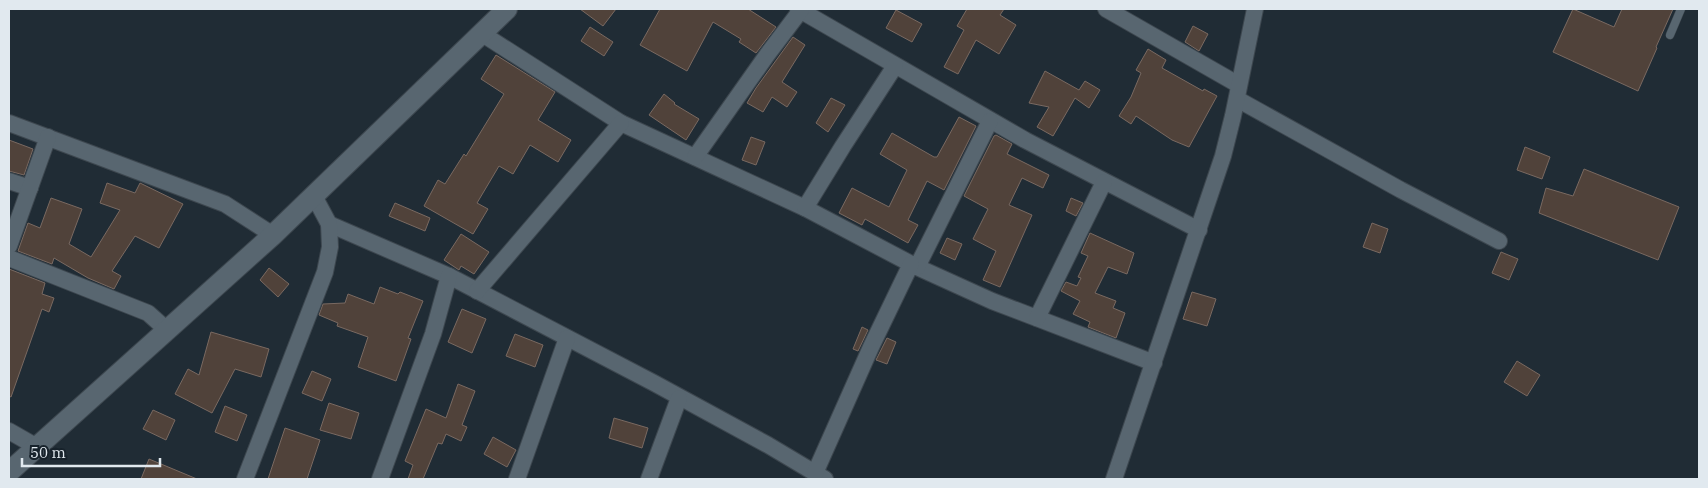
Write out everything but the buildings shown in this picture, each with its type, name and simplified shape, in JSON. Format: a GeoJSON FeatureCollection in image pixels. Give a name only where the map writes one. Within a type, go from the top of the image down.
{"type":"FeatureCollection","features":[{"type":"Feature","properties":{"kind":"street"},"geometry":{"type":"LineString","coordinates":[[9,472],[273,235],[507,9]]}},
{"type":"Feature","properties":{"kind":"street"},"geometry":{"type":"LineString","coordinates":[[1106,9],[1238,92],[1401,190],[1499,241]]}},
{"type":"Feature","properties":{"kind":"street"},"geometry":{"type":"LineString","coordinates":[[1114,479],[1223,156],[1255,9]]}},
{"type":"Feature","properties":{"kind":"street"},"geometry":{"type":"LineString","coordinates":[[694,157],[800,10],[990,121],[1199,230]]}},
{"type":"Feature","properties":{"kind":"street"},"geometry":{"type":"LineString","coordinates":[[481,33],[621,123],[805,208],[914,266],[992,301],[1154,363]]}},
{"type":"Feature","properties":{"kind":"street"},"geometry":{"type":"LineString","coordinates":[[805,208],[895,66]]}},
{"type":"Feature","properties":{"kind":"street"},"geometry":{"type":"LineString","coordinates":[[329,224],[449,276],[768,445],[820,476],[871,347],[990,121]]}},
{"type":"Feature","properties":{"kind":"street"},"geometry":{"type":"LineString","coordinates":[[9,123],[225,204],[273,235]]}},
{"type":"Feature","properties":{"kind":"street"},"geometry":{"type":"LineString","coordinates":[[477,291],[621,123]]}},
{"type":"Feature","properties":{"kind":"street"},"geometry":{"type":"LineString","coordinates":[[9,246],[48,137]]}},
{"type":"Feature","properties":{"kind":"street"},"geometry":{"type":"LineString","coordinates":[[9,181],[30,188]]}},
{"type":"Feature","properties":{"kind":"street"},"geometry":{"type":"LineString","coordinates":[[1038,318],[1104,182]]}},
{"type":"Feature","properties":{"kind":"street"},"geometry":{"type":"LineString","coordinates":[[245,479],[325,272],[330,247],[329,224],[314,196]]}},
{"type":"Feature","properties":{"kind":"street"},"geometry":{"type":"LineString","coordinates":[[9,258],[148,313],[167,330]]}},
{"type":"Feature","properties":{"kind":"street"},"geometry":{"type":"LineString","coordinates":[[380,479],[433,334],[449,276]]}},
{"type":"Feature","properties":{"kind":"street"},"geometry":{"type":"LineString","coordinates":[[517,479],[567,338]]}},
{"type":"Feature","properties":{"kind":"street"},"geometry":{"type":"LineString","coordinates":[[649,479],[680,398]]}},
{"type":"Feature","properties":{"kind":"street"},"geometry":{"type":"LineString","coordinates":[[9,431],[37,447]]}},
{"type":"Feature","properties":{"kind":"lane"},"geometry":{"type":"LineString","coordinates":[[1670,35],[1681,9]]}}]}
